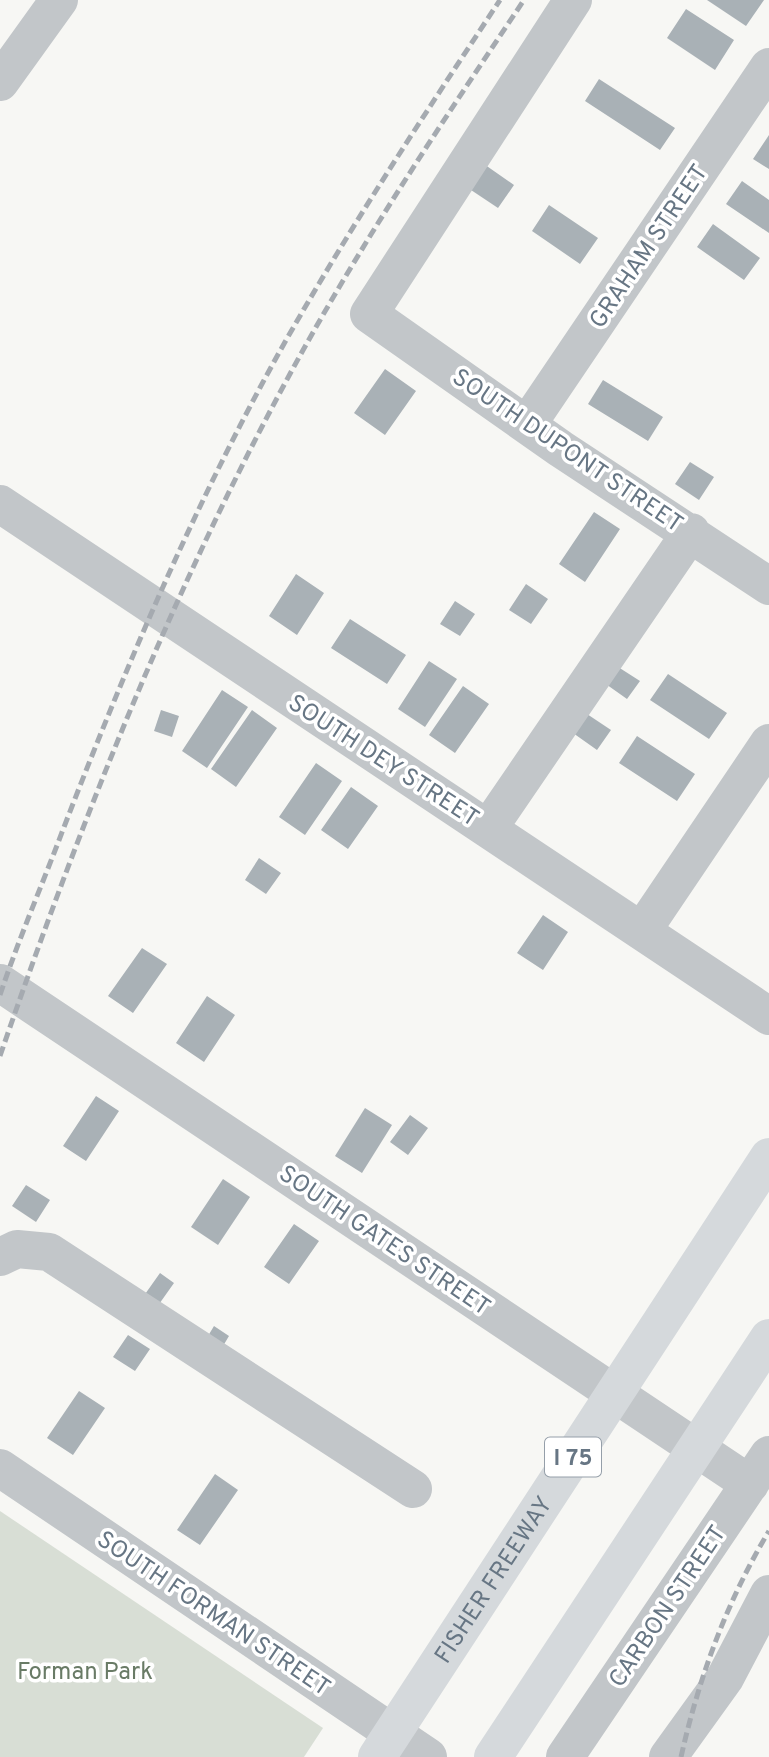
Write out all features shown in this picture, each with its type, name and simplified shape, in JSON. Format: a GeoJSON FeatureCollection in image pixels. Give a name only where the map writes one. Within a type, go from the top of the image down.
{"type":"FeatureCollection","features":[{"type":"Feature","properties":{"kind":"highway","name":"FISHER FREEWAY"},"geometry":{"type":"LineString","coordinates":[[377,1757],[769,1157]]}},
{"type":"Feature","properties":{"kind":"highway"},"geometry":{"type":"LineString","coordinates":[[493,1757],[769,1338]]}},
{"type":"Feature","properties":{"kind":"street"},"geometry":{"type":"LineString","coordinates":[[0,82],[59,0]]}},
{"type":"Feature","properties":{"kind":"street","name":"SOUTH DUPONT STREET"},"geometry":{"type":"LineString","coordinates":[[573,0],[369,314],[527,425],[769,586]]}},
{"type":"Feature","properties":{"kind":"street","name":"GRAHAM STREET"},"geometry":{"type":"LineString","coordinates":[[527,425],[769,67]]}},
{"type":"Feature","properties":{"kind":"street","name":"SOUTH DEY STREET"},"geometry":{"type":"LineString","coordinates":[[0,504],[769,1016]]}},
{"type":"Feature","properties":{"kind":"street"},"geometry":{"type":"LineString","coordinates":[[488,829],[691,532]]}},
{"type":"Feature","properties":{"kind":"street"},"geometry":{"type":"LineString","coordinates":[[642,931],[769,743]]}},
{"type":"Feature","properties":{"kind":"street","name":"SOUTH GATES STREET"},"geometry":{"type":"LineString","coordinates":[[10,990],[759,1469]]}},
{"type":"Feature","properties":{"kind":"street"},"geometry":{"type":"LineString","coordinates":[[0,1257],[17,1249],[49,1252],[413,1489]]}},
{"type":"Feature","properties":{"kind":"street","name":"SOUTH FORMAN STREET"},"geometry":{"type":"LineString","coordinates":[[0,1468],[428,1757]]}},
{"type":"Feature","properties":{"kind":"street","name":"CARBON STREET"},"geometry":{"type":"LineString","coordinates":[[565,1757],[759,1469]]}},
{"type":"Feature","properties":{"kind":"street"},"geometry":{"type":"LineString","coordinates":[[668,1757],[725,1678],[769,1594]]}},
{"type":"Feature","properties":{"kind":"green space","name":"Forman Park"},"geometry":{"type":"Polygon","coordinates":[[[0,1511],[323,1728],[304,1757],[0,1757],[0,1511]]]}},
{"type":"Feature","properties":{"kind":"building"},"geometry":{"type":"Polygon","coordinates":[[[707,0],[764,0],[746,26],[707,0]]]}},
{"type":"Feature","properties":{"kind":"building"},"geometry":{"type":"Polygon","coordinates":[[[686,9],[734,40],[715,70],[667,38],[686,9]]]}},
{"type":"Feature","properties":{"kind":"building"},"geometry":{"type":"Polygon","coordinates":[[[599,79],[675,128],[660,150],[585,101],[599,79]]]}},
{"type":"Feature","properties":{"kind":"building"},"geometry":{"type":"Polygon","coordinates":[[[769,135],[769,169],[753,159],[769,135]]]}},
{"type":"Feature","properties":{"kind":"building"},"geometry":{"type":"Polygon","coordinates":[[[481,162],[514,185],[498,208],[465,186],[481,162]]]}},
{"type":"Feature","properties":{"kind":"building"},"geometry":{"type":"Polygon","coordinates":[[[742,181],[769,200],[769,233],[726,204],[742,181]]]}},
{"type":"Feature","properties":{"kind":"building"},"geometry":{"type":"Polygon","coordinates":[[[549,205],[598,238],[580,264],[532,231],[549,205]]]}},
{"type":"Feature","properties":{"kind":"building"},"geometry":{"type":"Polygon","coordinates":[[[713,224],[760,258],[744,280],[697,247],[713,224]]]}},
{"type":"Feature","properties":{"kind":"building"},"geometry":{"type":"Polygon","coordinates":[[[385,369],[416,391],[385,435],[354,413],[385,369]]]}},
{"type":"Feature","properties":{"kind":"building"},"geometry":{"type":"Polygon","coordinates":[[[603,380],[663,417],[648,441],[588,404],[603,380]]]}},
{"type":"Feature","properties":{"kind":"building"},"geometry":{"type":"Polygon","coordinates":[[[690,462],[714,477],[699,500],[675,484],[690,462]]]}},
{"type":"Feature","properties":{"kind":"building"},"geometry":{"type":"Polygon","coordinates":[[[594,512],[620,529],[585,582],[559,564],[594,512]]]}},
{"type":"Feature","properties":{"kind":"building"},"geometry":{"type":"Polygon","coordinates":[[[296,574],[324,593],[297,635],[269,616],[296,574]]]}},
{"type":"Feature","properties":{"kind":"building"},"geometry":{"type":"Polygon","coordinates":[[[526,584],[548,599],[531,624],[509,610],[526,584]]]}},
{"type":"Feature","properties":{"kind":"building"},"geometry":{"type":"Polygon","coordinates":[[[455,601],[475,614],[460,636],[440,624],[455,601]]]}},
{"type":"Feature","properties":{"kind":"building"},"geometry":{"type":"Polygon","coordinates":[[[350,619],[406,655],[387,684],[331,648],[350,619]]]}},
{"type":"Feature","properties":{"kind":"building"},"geometry":{"type":"Polygon","coordinates":[[[429,661],[457,679],[425,727],[398,709],[429,661]]]}},
{"type":"Feature","properties":{"kind":"building"},"geometry":{"type":"Polygon","coordinates":[[[615,665],[640,681],[627,699],[603,682],[615,665]]]}},
{"type":"Feature","properties":{"kind":"building"},"geometry":{"type":"Polygon","coordinates":[[[668,674],[727,713],[709,739],[650,700],[668,674]]]}},
{"type":"Feature","properties":{"kind":"building"},"geometry":{"type":"Polygon","coordinates":[[[463,686],[489,704],[455,753],[429,735],[463,686]]]}},
{"type":"Feature","properties":{"kind":"building"},"geometry":{"type":"Polygon","coordinates":[[[222,690],[248,707],[207,768],[182,751],[222,690]]]}},
{"type":"Feature","properties":{"kind":"building"},"geometry":{"type":"Polygon","coordinates":[[[161,710],[179,716],[172,737],[154,731],[161,710]]]}},
{"type":"Feature","properties":{"kind":"building"},"geometry":{"type":"Polygon","coordinates":[[[252,710],[277,728],[236,787],[211,769],[252,710]]]}},
{"type":"Feature","properties":{"kind":"building"},"geometry":{"type":"Polygon","coordinates":[[[587,714],[611,730],[597,750],[573,733],[587,714]]]}},
{"type":"Feature","properties":{"kind":"building"},"geometry":{"type":"Polygon","coordinates":[[[637,736],[695,774],[677,801],[619,763],[637,736]]]}},
{"type":"Feature","properties":{"kind":"building"},"geometry":{"type":"Polygon","coordinates":[[[316,763],[342,781],[305,835],[279,817],[316,763]]]}},
{"type":"Feature","properties":{"kind":"building"},"geometry":{"type":"Polygon","coordinates":[[[351,787],[378,806],[348,849],[321,830],[351,787]]]}},
{"type":"Feature","properties":{"kind":"building"},"geometry":{"type":"Polygon","coordinates":[[[259,858],[281,873],[266,894],[245,880],[259,858]]]}},
{"type":"Feature","properties":{"kind":"building"},"geometry":{"type":"Polygon","coordinates":[[[543,915],[568,932],[543,970],[517,953],[543,915]]]}},
{"type":"Feature","properties":{"kind":"building"},"geometry":{"type":"Polygon","coordinates":[[[142,948],[167,964],[133,1013],[108,996],[142,948]]]}},
{"type":"Feature","properties":{"kind":"building"},"geometry":{"type":"Polygon","coordinates":[[[207,996],[235,1015],[204,1062],[176,1043],[207,996]]]}},
{"type":"Feature","properties":{"kind":"building"},"geometry":{"type":"Polygon","coordinates":[[[96,1096],[119,1111],[86,1161],[63,1146],[96,1096]]]}},
{"type":"Feature","properties":{"kind":"building"},"geometry":{"type":"Polygon","coordinates":[[[365,1108],[392,1125],[362,1173],[335,1156],[365,1108]]]}},
{"type":"Feature","properties":{"kind":"building"},"geometry":{"type":"Polygon","coordinates":[[[410,1115],[428,1128],[408,1155],[390,1142],[410,1115]]]}},
{"type":"Feature","properties":{"kind":"building"},"geometry":{"type":"Polygon","coordinates":[[[223,1179],[250,1197],[218,1245],[191,1227],[223,1179]]]}},
{"type":"Feature","properties":{"kind":"building"},"geometry":{"type":"Polygon","coordinates":[[[26,1185],[50,1200],[36,1222],[12,1206],[26,1185]]]}},
{"type":"Feature","properties":{"kind":"building"},"geometry":{"type":"Polygon","coordinates":[[[294,1224],[319,1241],[289,1284],[264,1267],[294,1224]]]}},
{"type":"Feature","properties":{"kind":"building"},"geometry":{"type":"Polygon","coordinates":[[[160,1273],[174,1283],[157,1307],[143,1297],[160,1273]]]}},
{"type":"Feature","properties":{"kind":"building"},"geometry":{"type":"Polygon","coordinates":[[[214,1326],[229,1336],[220,1351],[205,1341],[214,1326]]]}},
{"type":"Feature","properties":{"kind":"building"},"geometry":{"type":"Polygon","coordinates":[[[128,1335],[150,1349],[135,1371],[113,1357],[128,1335]]]}},
{"type":"Feature","properties":{"kind":"building"},"geometry":{"type":"Polygon","coordinates":[[[79,1391],[105,1408],[73,1455],[47,1438],[79,1391]]]}},
{"type":"Feature","properties":{"kind":"building"},"geometry":{"type":"Polygon","coordinates":[[[215,1474],[238,1490],[200,1545],[177,1530],[215,1474]]]}},
{"type":"Feature","properties":{"kind":"railway"},"geometry":{"type":"LineString","coordinates":[[0,995],[113,703],[166,580],[223,460],[285,342],[336,255],[500,0]]}},
{"type":"Feature","properties":{"kind":"railway"},"geometry":{"type":"LineString","coordinates":[[0,1056],[99,786],[214,523],[302,352],[354,262],[524,0]]}},
{"type":"Feature","properties":{"kind":"railway"},"geometry":{"type":"LineString","coordinates":[[681,1757],[696,1698],[716,1640],[740,1585],[769,1531]]}}]}
